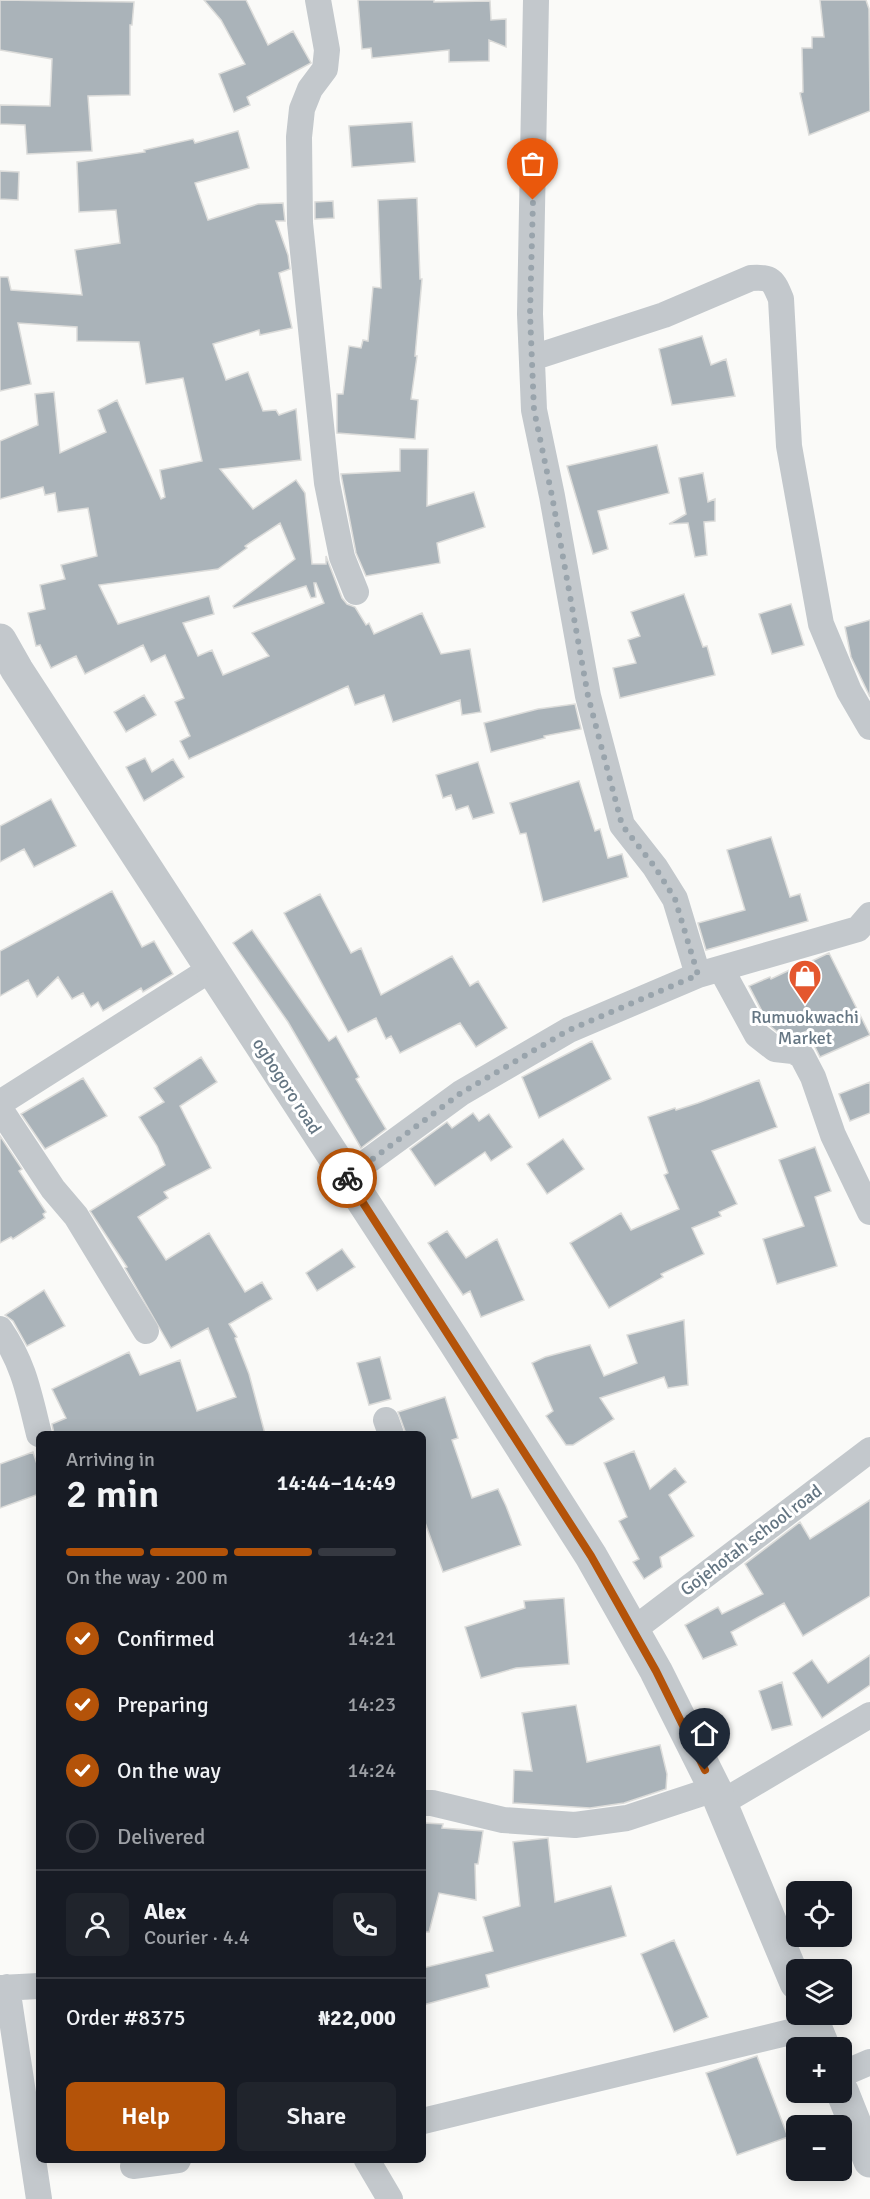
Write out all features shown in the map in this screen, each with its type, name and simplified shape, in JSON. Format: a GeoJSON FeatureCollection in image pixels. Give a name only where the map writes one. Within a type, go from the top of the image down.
{"type":"FeatureCollection","features":[{"type":"Feature","properties":{"kind":"street"},"geometry":{"type":"LineString","coordinates":[[318,0],[327,50],[325,69],[310,88],[302,109],[299,137],[300,223],[327,483],[342,557],[356,592]]}},
{"type":"Feature","properties":{"kind":"street"},"geometry":{"type":"LineString","coordinates":[[536,0],[530,314],[534,410],[599,743],[622,825],[655,867],[675,899],[710,972],[757,1035],[775,1049],[792,1051],[802,1056],[813,1077],[833,1135],[870,1212]]}},
{"type":"Feature","properties":{"kind":"street"},"geometry":{"type":"LineString","coordinates":[[532,358],[664,315],[751,278],[766,277],[774,282],[781,299],[789,446],[821,624],[849,692],[870,727]]}},
{"type":"Feature","properties":{"kind":"street","name":"ogbogoro road"},"geometry":{"type":"LineString","coordinates":[[0,640],[8,673],[211,969],[585,1547],[656,1671],[718,1796],[786,1959]]}},
{"type":"Feature","properties":{"kind":"street"},"geometry":{"type":"LineString","coordinates":[[346,1177],[461,1093],[569,1030],[710,972],[864,922]]}},
{"type":"Feature","properties":{"kind":"street"},"geometry":{"type":"LineString","coordinates":[[146,1331],[76,1216],[52,1189],[1,1101],[211,969]]}},
{"type":"Feature","properties":{"kind":"street"},"geometry":{"type":"LineString","coordinates":[[0,1329],[14,1349],[25,1378],[38,1431]]}},
{"type":"Feature","properties":{"kind":"street","name":"Gojehotah school road"},"geometry":{"type":"LineString","coordinates":[[633,1630],[870,1450]]}},
{"type":"Feature","properties":{"kind":"street"},"geometry":{"type":"LineString","coordinates":[[426,1803],[503,1820],[575,1825],[627,1818],[718,1796],[870,1714]]}},
{"type":"Feature","properties":{"kind":"street"},"geometry":{"type":"LineString","coordinates":[[36,1986],[3,1988],[39,2199]]}},
{"type":"Feature","properties":{"kind":"street"},"geometry":{"type":"LineString","coordinates":[[426,2120],[816,2029]]}},
{"type":"Feature","properties":{"kind":"street"},"geometry":{"type":"LineString","coordinates":[[852,2070],[870,2062]]}},
{"type":"Feature","properties":{"kind":"street"},"geometry":{"type":"LineString","coordinates":[[847,2103],[870,2161]]}},
{"type":"Feature","properties":{"kind":"street"},"geometry":{"type":"LineString","coordinates":[[133,2166],[156,2163]]}},
{"type":"Feature","properties":{"kind":"street"},"geometry":{"type":"LineString","coordinates":[[369,2163],[390,2199]]}},
{"type":"Feature","properties":{"kind":"building"},"geometry":{"type":"Polygon","coordinates":[[[0,0],[134,2],[132,25],[130,25],[130,95],[88,96],[92,151],[27,154],[25,125],[0,124],[0,105],[50,106],[52,59],[0,50],[0,0]]]}},
{"type":"Feature","properties":{"kind":"building"},"geometry":{"type":"Polygon","coordinates":[[[204,0],[246,0],[268,45],[293,31],[311,63],[247,97],[250,105],[234,112],[219,74],[245,64],[221,20],[204,0]]]}},
{"type":"Feature","properties":{"kind":"building"},"geometry":{"type":"Polygon","coordinates":[[[358,0],[490,1],[491,20],[506,19],[506,47],[489,40],[489,61],[449,62],[449,50],[372,58],[371,48],[362,49],[358,0]]]}},
{"type":"Feature","properties":{"kind":"building"},"geometry":{"type":"Polygon","coordinates":[[[820,0],[866,0],[869,9],[870,111],[809,135],[800,93],[803,92],[802,48],[812,48],[812,37],[824,37],[820,0]]]}},
{"type":"Feature","properties":{"kind":"building"},"geometry":{"type":"Polygon","coordinates":[[[412,122],[415,162],[352,167],[349,126],[412,122]]]}},
{"type":"Feature","properties":{"kind":"building"},"geometry":{"type":"Polygon","coordinates":[[[238,131],[249,168],[195,183],[208,220],[258,204],[283,203],[285,221],[276,221],[288,255],[290,269],[279,273],[292,328],[260,335],[259,330],[213,344],[226,380],[248,372],[263,411],[276,410],[279,415],[296,409],[301,460],[220,469],[253,509],[296,480],[305,493],[312,564],[326,564],[326,556],[342,598],[347,604],[355,607],[366,625],[369,623],[374,634],[422,613],[441,654],[470,649],[481,712],[462,715],[460,700],[393,722],[384,695],[355,705],[348,686],[189,759],[180,741],[190,736],[175,702],[184,698],[165,655],[151,662],[143,645],[85,674],[76,656],[51,668],[40,645],[36,646],[28,613],[45,609],[40,585],[65,579],[61,565],[97,556],[88,508],[58,512],[55,493],[45,495],[43,487],[0,499],[0,441],[38,425],[35,394],[54,392],[60,453],[106,432],[98,410],[117,400],[161,499],[165,497],[160,470],[202,461],[183,378],[146,384],[139,342],[77,341],[77,327],[18,323],[31,384],[0,391],[0,277],[8,277],[11,290],[82,295],[75,250],[120,243],[116,210],[79,212],[77,162],[145,152],[144,150],[193,139],[195,143],[238,131]],[[280,523],[245,546],[247,548],[218,569],[99,585],[118,624],[209,596],[214,614],[183,623],[198,656],[212,650],[223,675],[269,656],[252,633],[324,603],[314,583],[316,597],[311,598],[306,586],[234,608],[233,606],[295,559],[280,523]]]}},
{"type":"Feature","properties":{"kind":"building"},"geometry":{"type":"Polygon","coordinates":[[[0,171],[19,172],[18,200],[0,199],[0,171]]]}},
{"type":"Feature","properties":{"kind":"building"},"geometry":{"type":"Polygon","coordinates":[[[417,198],[420,279],[422,279],[415,356],[417,356],[411,399],[418,400],[415,439],[337,433],[337,394],[343,394],[349,346],[361,348],[363,340],[368,341],[373,287],[381,288],[378,200],[417,198]]]}},
{"type":"Feature","properties":{"kind":"building"},"geometry":{"type":"Polygon","coordinates":[[[333,201],[334,218],[315,219],[315,202],[333,201]]]}},
{"type":"Feature","properties":{"kind":"building"},"geometry":{"type":"Polygon","coordinates":[[[702,336],[711,365],[726,359],[735,396],[672,405],[659,349],[702,336]]]}},
{"type":"Feature","properties":{"kind":"building"},"geometry":{"type":"Polygon","coordinates":[[[657,445],[669,493],[598,511],[608,549],[593,554],[567,466],[657,445]]]}},
{"type":"Feature","properties":{"kind":"building"},"geometry":{"type":"Polygon","coordinates":[[[400,449],[428,449],[427,506],[474,492],[485,527],[437,543],[440,563],[366,576],[356,553],[341,474],[400,471],[400,449]]]}},
{"type":"Feature","properties":{"kind":"building"},"geometry":{"type":"Polygon","coordinates":[[[703,473],[708,502],[715,499],[715,521],[704,522],[707,555],[695,557],[688,523],[669,524],[686,514],[679,478],[703,473]]]}},
{"type":"Feature","properties":{"kind":"building"},"geometry":{"type":"Polygon","coordinates":[[[684,594],[703,647],[707,646],[715,675],[620,698],[613,668],[636,663],[628,640],[640,636],[631,612],[684,594]]]}},
{"type":"Feature","properties":{"kind":"building"},"geometry":{"type":"Polygon","coordinates":[[[791,604],[804,645],[772,654],[759,614],[791,604]]]}},
{"type":"Feature","properties":{"kind":"building"},"geometry":{"type":"Polygon","coordinates":[[[870,620],[870,697],[851,657],[845,627],[870,620]]]}},
{"type":"Feature","properties":{"kind":"building"},"geometry":{"type":"Polygon","coordinates":[[[144,695],[156,715],[126,732],[114,712],[144,695]]]}},
{"type":"Feature","properties":{"kind":"building"},"geometry":{"type":"Polygon","coordinates":[[[575,704],[581,729],[544,736],[545,738],[491,752],[484,723],[538,709],[575,704]]]}},
{"type":"Feature","properties":{"kind":"building"},"geometry":{"type":"Polygon","coordinates":[[[145,758],[152,772],[173,759],[184,777],[144,801],[126,767],[145,758]]]}},
{"type":"Feature","properties":{"kind":"building"},"geometry":{"type":"Polygon","coordinates":[[[478,762],[494,813],[473,819],[468,806],[456,810],[451,795],[443,798],[436,775],[478,762]]]}},
{"type":"Feature","properties":{"kind":"building"},"geometry":{"type":"Polygon","coordinates":[[[579,781],[595,831],[600,829],[608,858],[622,854],[628,877],[543,902],[526,833],[520,834],[510,803],[579,781]]]}},
{"type":"Feature","properties":{"kind":"building"},"geometry":{"type":"Polygon","coordinates":[[[51,799],[76,846],[34,867],[24,849],[0,862],[0,826],[51,799]]]}},
{"type":"Feature","properties":{"kind":"building"},"geometry":{"type":"Polygon","coordinates":[[[771,837],[790,897],[800,894],[808,921],[706,950],[698,923],[745,910],[727,850],[771,837]]]}},
{"type":"Feature","properties":{"kind":"building"},"geometry":{"type":"Polygon","coordinates":[[[112,891],[142,947],[154,941],[173,974],[143,992],[141,988],[103,1011],[98,1002],[91,1007],[83,993],[72,999],[58,977],[37,997],[28,980],[0,996],[0,951],[112,891]]]}},
{"type":"Feature","properties":{"kind":"building"},"geometry":{"type":"Polygon","coordinates":[[[320,894],[351,953],[361,948],[381,995],[452,956],[470,986],[478,981],[507,1028],[476,1047],[460,1023],[400,1053],[391,1036],[386,1039],[376,1018],[348,1032],[284,913],[320,894]]]}},
{"type":"Feature","properties":{"kind":"building"},"geometry":{"type":"Polygon","coordinates":[[[252,930],[329,1041],[336,1036],[359,1077],[356,1079],[386,1129],[361,1148],[288,1022],[233,943],[252,930]]]}},
{"type":"Feature","properties":{"kind":"building"},"geometry":{"type":"Polygon","coordinates":[[[829,953],[870,1035],[820,1057],[807,1031],[795,1036],[781,1035],[769,1025],[749,986],[770,977],[771,979],[829,953]]]}},
{"type":"Feature","properties":{"kind":"building"},"geometry":{"type":"Polygon","coordinates":[[[592,1041],[611,1079],[539,1118],[522,1077],[592,1041]]]}},
{"type":"Feature","properties":{"kind":"building"},"geometry":{"type":"Polygon","coordinates":[[[201,1057],[217,1082],[180,1106],[211,1168],[164,1192],[168,1198],[138,1217],[166,1260],[209,1233],[245,1292],[262,1282],[272,1299],[229,1324],[237,1337],[235,1338],[249,1374],[264,1431],[53,1431],[52,1424],[66,1418],[52,1389],[129,1352],[140,1375],[180,1360],[197,1411],[236,1397],[208,1328],[171,1348],[125,1268],[127,1267],[90,1211],[165,1165],[157,1146],[139,1117],[164,1102],[154,1088],[201,1057]]]}},
{"type":"Feature","properties":{"kind":"building"},"geometry":{"type":"Polygon","coordinates":[[[83,1078],[107,1116],[45,1149],[21,1114],[83,1078]]]}},
{"type":"Feature","properties":{"kind":"building"},"geometry":{"type":"Polygon","coordinates":[[[759,1080],[777,1127],[712,1151],[737,1204],[719,1212],[721,1216],[692,1228],[704,1254],[661,1274],[663,1277],[609,1308],[570,1243],[621,1213],[631,1230],[679,1209],[664,1175],[668,1173],[648,1117],[698,1103],[759,1080]]]}},
{"type":"Feature","properties":{"kind":"building"},"geometry":{"type":"Polygon","coordinates":[[[870,1082],[870,1113],[850,1121],[839,1094],[870,1082]]]}},
{"type":"Feature","properties":{"kind":"building"},"geometry":{"type":"Polygon","coordinates":[[[473,1113],[479,1121],[489,1114],[512,1147],[491,1161],[485,1152],[435,1186],[410,1149],[447,1122],[452,1128],[473,1113]]]}},
{"type":"Feature","properties":{"kind":"building"},"geometry":{"type":"Polygon","coordinates":[[[0,1136],[22,1169],[19,1171],[46,1212],[43,1214],[45,1218],[13,1239],[11,1237],[0,1243],[0,1136]]]}},
{"type":"Feature","properties":{"kind":"building"},"geometry":{"type":"Polygon","coordinates":[[[563,1139],[584,1169],[547,1194],[527,1164],[563,1139]]]}},
{"type":"Feature","properties":{"kind":"building"},"geometry":{"type":"Polygon","coordinates":[[[815,1147],[831,1191],[815,1197],[837,1266],[777,1284],[763,1239],[804,1226],[779,1160],[815,1147]]]}},
{"type":"Feature","properties":{"kind":"building"},"geometry":{"type":"Polygon","coordinates":[[[447,1231],[466,1258],[497,1239],[524,1300],[481,1317],[470,1291],[463,1295],[428,1243],[447,1231]]]}},
{"type":"Feature","properties":{"kind":"building"},"geometry":{"type":"Polygon","coordinates":[[[342,1249],[355,1267],[317,1291],[306,1273],[342,1249]]]}},
{"type":"Feature","properties":{"kind":"building"},"geometry":{"type":"Polygon","coordinates":[[[44,1290],[65,1326],[27,1346],[13,1321],[5,1315],[44,1290]]]}},
{"type":"Feature","properties":{"kind":"building"},"geometry":{"type":"Polygon","coordinates":[[[684,1320],[688,1385],[668,1388],[664,1377],[600,1398],[614,1419],[573,1445],[566,1445],[546,1416],[553,1411],[532,1363],[545,1357],[590,1345],[604,1376],[637,1363],[627,1335],[684,1320]]]}},
{"type":"Feature","properties":{"kind":"building"},"geometry":{"type":"Polygon","coordinates":[[[380,1357],[391,1399],[369,1405],[357,1363],[380,1357]]]}},
{"type":"Feature","properties":{"kind":"building"},"geometry":{"type":"Polygon","coordinates":[[[445,1397],[458,1438],[452,1440],[472,1498],[498,1489],[521,1545],[443,1572],[426,1525],[426,1431],[405,1431],[398,1412],[445,1397]]]}},
{"type":"Feature","properties":{"kind":"building"},"geometry":{"type":"Polygon","coordinates":[[[634,1451],[650,1489],[675,1468],[686,1482],[669,1495],[694,1536],[660,1557],[662,1567],[644,1579],[633,1562],[639,1559],[619,1521],[627,1517],[604,1463],[634,1451]]]}},
{"type":"Feature","properties":{"kind":"building"},"geometry":{"type":"Polygon","coordinates":[[[33,1452],[36,1461],[36,1495],[0,1508],[0,1464],[33,1452]]]}},
{"type":"Feature","properties":{"kind":"building"},"geometry":{"type":"Polygon","coordinates":[[[870,1500],[870,1596],[803,1636],[784,1603],[731,1632],[737,1645],[703,1659],[685,1625],[718,1607],[722,1614],[763,1594],[745,1564],[800,1522],[810,1539],[870,1500]]]}},
{"type":"Feature","properties":{"kind":"building"},"geometry":{"type":"Polygon","coordinates":[[[564,1598],[569,1664],[516,1668],[481,1678],[465,1627],[525,1608],[524,1601],[564,1598]]]}},
{"type":"Feature","properties":{"kind":"building"},"geometry":{"type":"Polygon","coordinates":[[[870,1655],[870,1685],[822,1718],[793,1673],[812,1660],[828,1683],[870,1655]]]}},
{"type":"Feature","properties":{"kind":"building"},"geometry":{"type":"Polygon","coordinates":[[[782,1682],[792,1725],[772,1730],[759,1691],[782,1682]]]}},
{"type":"Feature","properties":{"kind":"building"},"geometry":{"type":"Polygon","coordinates":[[[576,1705],[587,1762],[660,1745],[667,1774],[666,1789],[624,1803],[590,1808],[513,1803],[514,1770],[532,1771],[522,1713],[576,1705]]]}},
{"type":"Feature","properties":{"kind":"building"},"geometry":{"type":"Polygon","coordinates":[[[426,1823],[443,1824],[442,1828],[483,1831],[478,1864],[475,1864],[476,1900],[439,1893],[429,1932],[426,1932],[426,1823]]]}},
{"type":"Feature","properties":{"kind":"building"},"geometry":{"type":"Polygon","coordinates":[[[548,1838],[555,1902],[611,1886],[626,1936],[486,1975],[489,1987],[426,2004],[426,1967],[493,1951],[483,1917],[520,1906],[513,1842],[548,1838]]]}},
{"type":"Feature","properties":{"kind":"building"},"geometry":{"type":"Polygon","coordinates":[[[674,1940],[708,2017],[674,2032],[641,1954],[674,1940]]]}},
{"type":"Feature","properties":{"kind":"building"},"geometry":{"type":"Polygon","coordinates":[[[757,2056],[786,2132],[786,2138],[737,2155],[706,2073],[757,2056]]]}},
{"type":"Feature","properties":{"kind":"way so far"},"geometry":{"type":"LineString","coordinates":[[347,1178],[461,1093],[569,1030],[698,975],[675,899],[655,867],[622,825],[588,696],[534,410],[530,314],[533,200]]}},
{"type":"Feature","properties":{"kind":"place","name":"Rumuokwachi Market"},"geometry":{"type":"Point","coordinates":[805,1005]}},
{"type":"Feature","properties":{"kind":"route"},"geometry":{"type":"LineString","coordinates":[[347,1178],[591,1556],[656,1671],[705,1770]]}}]}
